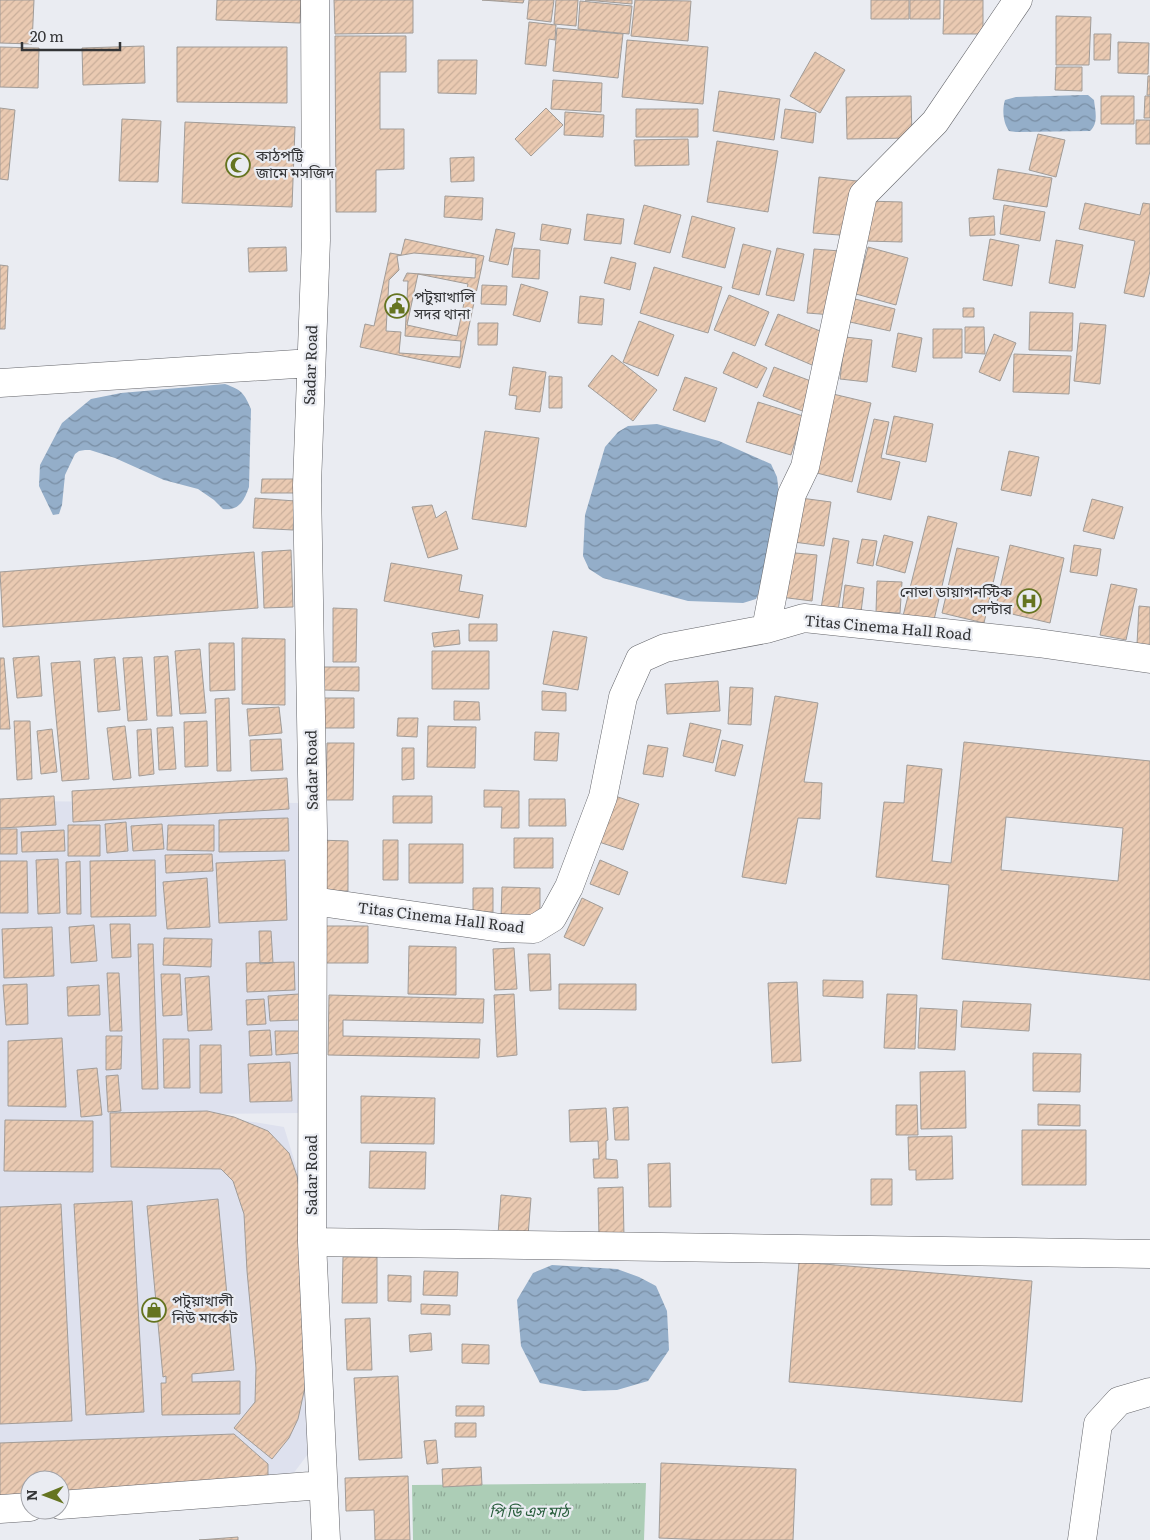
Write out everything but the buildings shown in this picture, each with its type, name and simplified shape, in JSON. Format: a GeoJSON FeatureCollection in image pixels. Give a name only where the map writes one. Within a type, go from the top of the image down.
{"type":"FeatureCollection","features":[{"type":"Feature","properties":{"kind":"street","name":"Sadar Road"},"geometry":{"type":"LineString","coordinates":[[316,0],[316,240],[307,485],[313,901],[312,1242],[326,1540]]}},
{"type":"Feature","properties":{"kind":"street"},"geometry":{"type":"LineString","coordinates":[[766,629],[792,494],[805,467],[863,195],[935,122],[1018,0]]}},
{"type":"Feature","properties":{"kind":"street"},"geometry":{"type":"LineString","coordinates":[[0,383],[311,363]]}},
{"type":"Feature","properties":{"kind":"street","name":"Titas Cinema Hall Road"},"geometry":{"type":"LineString","coordinates":[[313,901],[500,928],[534,929],[552,918],[569,887],[603,797],[623,697],[640,658],[665,648],[766,629],[804,618],[1038,642],[1150,660]]}},
{"type":"Feature","properties":{"kind":"street"},"geometry":{"type":"LineString","coordinates":[[312,1242],[1150,1254]]}},
{"type":"Feature","properties":{"kind":"street"},"geometry":{"type":"LineString","coordinates":[[1082,1540],[1098,1424],[1119,1401],[1150,1392]]}},
{"type":"Feature","properties":{"kind":"street"},"geometry":{"type":"LineString","coordinates":[[70,1504],[323,1485]]}},
{"type":"Feature","properties":{"kind":"street"},"geometry":{"type":"LineString","coordinates":[[0,1509],[20,1508]]}},
{"type":"Feature","properties":{"kind":"shaded area"},"geometry":{"type":"Polygon","coordinates":[[[0,801],[304,803],[299,1113],[205,1114],[284,1127],[299,1176],[311,1450],[284,1486],[70,1481],[70,1470],[20,1470],[20,1488],[0,1503],[0,801]]]}},
{"type":"Feature","properties":{"kind":"green space","name":"পি ডি এস মাঠ"},"geometry":{"type":"Polygon","coordinates":[[[646,1483],[644,1540],[413,1540],[412,1485],[646,1483]]]}},
{"type":"Feature","properties":{"kind":"water"},"geometry":{"type":"Polygon","coordinates":[[[1088,95],[1094,100],[1096,112],[1095,124],[1090,131],[1016,132],[1009,131],[1005,124],[1003,112],[1005,100],[1016,97],[1088,95]]]}},
{"type":"Feature","properties":{"kind":"water"},"geometry":{"type":"Polygon","coordinates":[[[225,384],[242,393],[251,409],[249,487],[243,501],[237,507],[223,509],[198,489],[164,480],[115,458],[85,450],[75,454],[65,475],[62,505],[59,514],[53,515],[39,486],[40,465],[62,423],[91,399],[121,393],[225,384]]]}},
{"type":"Feature","properties":{"kind":"water"},"geometry":{"type":"Polygon","coordinates":[[[657,424],[719,441],[771,464],[777,477],[779,494],[765,579],[756,599],[743,603],[688,601],[603,578],[589,569],[583,556],[585,515],[605,447],[618,432],[628,426],[657,424]]]}},
{"type":"Feature","properties":{"kind":"water"},"geometry":{"type":"Polygon","coordinates":[[[552,1265],[617,1269],[656,1286],[667,1311],[669,1350],[648,1381],[617,1390],[583,1391],[540,1383],[521,1346],[517,1300],[533,1273],[552,1265]]]}},
{"type":"Feature","properties":{"kind":"place","name":"কাঠপট্টি জামে মসজিদ"},"geometry":{"type":"Point","coordinates":[238,165]}},
{"type":"Feature","properties":{"kind":"place","name":"পটুয়াখালি সদর থানা"},"geometry":{"type":"Point","coordinates":[397,306]}},
{"type":"Feature","properties":{"kind":"place","name":"নোভা ডায়াগনস্টিক সেন্টার"},"geometry":{"type":"Point","coordinates":[1029,601]}},
{"type":"Feature","properties":{"kind":"place","name":"পটুয়াখালী নিউ মার্কেট"},"geometry":{"type":"Point","coordinates":[154,1310]}}]}
